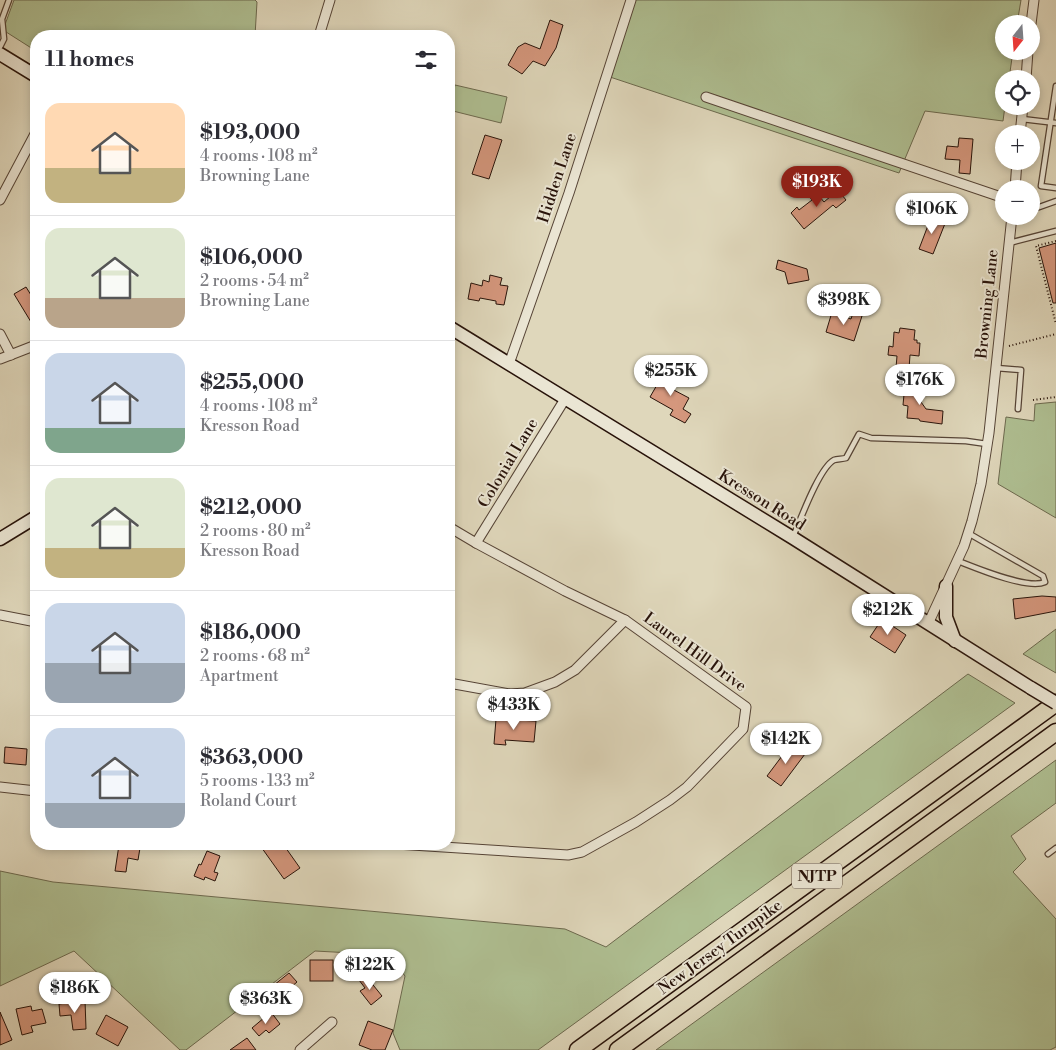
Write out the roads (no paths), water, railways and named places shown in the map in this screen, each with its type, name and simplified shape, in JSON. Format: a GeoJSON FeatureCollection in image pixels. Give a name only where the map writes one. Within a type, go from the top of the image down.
{"type":"FeatureCollection","features":[{"type":"Feature","properties":{"kind":"highway","name":"New Jersey Turnpike"},"geometry":{"type":"LineString","coordinates":[[578,1050],[1056,703]]}},
{"type":"Feature","properties":{"kind":"highway","name":"New Jersey Turnpike"},"geometry":{"type":"LineString","coordinates":[[618,1050],[1056,732]]}},
{"type":"Feature","properties":{"kind":"street"},"geometry":{"type":"LineString","coordinates":[[321,30],[330,0]]}},
{"type":"Feature","properties":{"kind":"street","name":"Hidden Lane"},"geometry":{"type":"LineString","coordinates":[[508,364],[569,193],[631,0]]}},
{"type":"Feature","properties":{"kind":"street"},"geometry":{"type":"LineString","coordinates":[[1032,15],[1034,0]]}},
{"type":"Feature","properties":{"kind":"street"},"geometry":{"type":"LineString","coordinates":[[0,54],[30,72]]}},
{"type":"Feature","properties":{"kind":"street"},"geometry":{"type":"LineString","coordinates":[[706,97],[995,195]]}},
{"type":"Feature","properties":{"kind":"street"},"geometry":{"type":"LineString","coordinates":[[1021,125],[1022,115]]}},
{"type":"Feature","properties":{"kind":"street"},"geometry":{"type":"LineString","coordinates":[[0,200],[30,143]]}},
{"type":"Feature","properties":{"kind":"street","name":"Browning Lane"},"geometry":{"type":"LineString","coordinates":[[928,624],[958,561],[968,533],[981,484],[1012,225]]}},
{"type":"Feature","properties":{"kind":"street","name":"Kresson Road"},"geometry":{"type":"LineString","coordinates":[[455,331],[793,538],[1056,703]]}},
{"type":"Feature","properties":{"kind":"street"},"geometry":{"type":"LineString","coordinates":[[0,334],[11,355]]}},
{"type":"Feature","properties":{"kind":"street"},"geometry":{"type":"LineString","coordinates":[[0,359],[30,347]]}},
{"type":"Feature","properties":{"kind":"street","name":"Colonial Lane"},"geometry":{"type":"LineString","coordinates":[[476,544],[565,398]]}},
{"type":"Feature","properties":{"kind":"street"},"geometry":{"type":"LineString","coordinates":[[0,539],[30,521]]}},
{"type":"Feature","properties":{"kind":"street","name":"Laurel Hill Drive"},"geometry":{"type":"LineString","coordinates":[[455,531],[476,544],[565,591],[625,620],[746,707],[743,729],[686,786],[670,800],[636,822],[582,852],[568,855],[455,848]]}},
{"type":"Feature","properties":{"kind":"street"},"geometry":{"type":"LineString","coordinates":[[946,586],[946,617],[955,641]]}},
{"type":"Feature","properties":{"kind":"street"},"geometry":{"type":"LineString","coordinates":[[0,615],[30,621]]}},
{"type":"Feature","properties":{"kind":"street"},"geometry":{"type":"LineString","coordinates":[[455,684],[510,694],[525,693],[555,682],[575,670],[625,620]]}},
{"type":"Feature","properties":{"kind":"street"},"geometry":{"type":"LineString","coordinates":[[0,787],[30,790]]}},
{"type":"Feature","properties":{"kind":"street"},"geometry":{"type":"LineString","coordinates":[[300,1050],[332,1022]]}},
{"type":"Feature","properties":{"kind":"lane"},"geometry":{"type":"LineString","coordinates":[[0,47],[4,39],[2,19],[9,0]]}},
{"type":"Feature","properties":{"kind":"lane"},"geometry":{"type":"LineString","coordinates":[[1056,86],[1042,186],[1056,188]]}},
{"type":"Feature","properties":{"kind":"lane"},"geometry":{"type":"LineString","coordinates":[[1022,119],[1056,123]]}},
{"type":"Feature","properties":{"kind":"lane"},"geometry":{"type":"LineString","coordinates":[[1040,207],[1056,201]]}},
{"type":"Feature","properties":{"kind":"lane"},"geometry":{"type":"LineString","coordinates":[[1009,243],[1056,231]]}},
{"type":"Feature","properties":{"kind":"lane"},"geometry":{"type":"LineString","coordinates":[[996,368],[1021,370],[1018,409]]}},
{"type":"Feature","properties":{"kind":"lane"},"geometry":{"type":"LineString","coordinates":[[793,538],[810,497],[826,468],[834,460],[846,458],[858,434],[871,438],[966,441],[987,444]]}},
{"type":"Feature","properties":{"kind":"lane"},"geometry":{"type":"LineString","coordinates":[[958,561],[1023,583],[1040,584],[1045,582],[1043,576],[1036,571],[968,533]]}},
{"type":"Feature","properties":{"kind":"lane"},"geometry":{"type":"LineString","coordinates":[[1048,854],[1056,848]]}}]}
